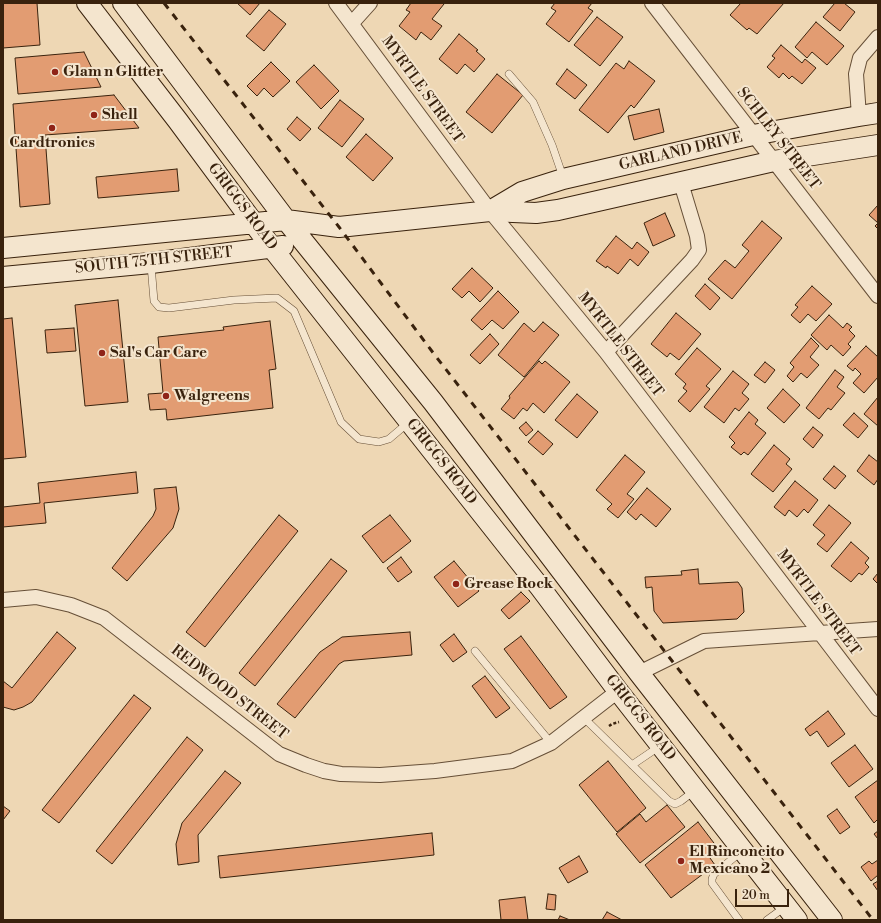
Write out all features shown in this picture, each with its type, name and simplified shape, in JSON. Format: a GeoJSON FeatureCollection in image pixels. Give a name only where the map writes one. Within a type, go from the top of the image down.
{"type":"FeatureCollection","features":[{"type":"Feature","properties":{"kind":"main road","name":"GRIGGS ROAD"},"geometry":{"type":"LineString","coordinates":[[87,3],[178,121],[272,248],[539,586],[618,691],[792,913]]}},
{"type":"Feature","properties":{"kind":"main road","name":"GRIGGS ROAD"},"geometry":{"type":"LineString","coordinates":[[123,3],[286,220],[433,402],[639,672],[832,920]]}},
{"type":"Feature","properties":{"kind":"main road","name":"GARLAND DRIVE"},"geometry":{"type":"LineString","coordinates":[[490,211],[522,192],[564,180],[753,135],[868,114]]}},
{"type":"Feature","properties":{"kind":"main road","name":"GARLAND DRIVE"},"geometry":{"type":"LineString","coordinates":[[286,220],[339,227],[490,211],[536,213],[558,210],[774,161],[878,144]]}},
{"type":"Feature","properties":{"kind":"main road","name":"SOUTH 75TH STREET"},"geometry":{"type":"LineString","coordinates":[[3,248],[253,222],[286,220]]}},
{"type":"Feature","properties":{"kind":"main road","name":"GARLAND DRIVE"},"geometry":{"type":"LineString","coordinates":[[304,243],[339,227]]}},
{"type":"Feature","properties":{"kind":"main road","name":"SOUTH 75TH STREET"},"geometry":{"type":"LineString","coordinates":[[3,277],[151,263],[304,243]]}},
{"type":"Feature","properties":{"kind":"main road"},"geometry":{"type":"LineString","coordinates":[[409,422],[433,402]]}},
{"type":"Feature","properties":{"kind":"main road"},"geometry":{"type":"LineString","coordinates":[[539,586],[553,589],[561,593],[625,672],[630,674],[639,672]]}},
{"type":"Feature","properties":{"kind":"main road"},"geometry":{"type":"LineString","coordinates":[[618,691],[634,691],[643,697],[692,758],[708,760]]}},
{"type":"Feature","properties":{"kind":"main road"},"geometry":{"type":"LineString","coordinates":[[744,850],[768,837]]}},
{"type":"Feature","properties":{"kind":"street","name":"MYRTLE STREET"},"geometry":{"type":"LineString","coordinates":[[336,3],[490,211],[606,352],[878,709]]}},
{"type":"Feature","properties":{"kind":"street"},"geometry":{"type":"LineString","coordinates":[[352,23],[370,3]]}},
{"type":"Feature","properties":{"kind":"street","name":"SCHLEY STREET"},"geometry":{"type":"LineString","coordinates":[[652,3],[878,296]]}},
{"type":"Feature","properties":{"kind":"street"},"geometry":{"type":"LineString","coordinates":[[868,114],[856,74],[860,58],[878,37]]}},
{"type":"Feature","properties":{"kind":"street"},"geometry":{"type":"LineString","coordinates":[[606,352],[692,260],[699,250],[697,236],[681,183]]}},
{"type":"Feature","properties":{"kind":"street","name":"REDWOOD STREET"},"geometry":{"type":"LineString","coordinates":[[3,600],[36,597],[71,605],[104,618],[279,754],[324,771],[341,774],[380,775],[467,768],[512,761],[551,743],[618,691]]}},
{"type":"Feature","properties":{"kind":"street"},"geometry":{"type":"LineString","coordinates":[[639,672],[704,641],[878,629]]}},
{"type":"Feature","properties":{"kind":"lane"},"geometry":{"type":"LineString","coordinates":[[509,74],[533,102],[552,145],[564,180]]}},
{"type":"Feature","properties":{"kind":"lane"},"geometry":{"type":"LineString","coordinates":[[151,263],[154,301],[159,307],[169,308],[234,300],[276,298],[294,311],[342,422],[360,438],[379,442],[389,439],[409,422]]}},
{"type":"Feature","properties":{"kind":"lane"},"geometry":{"type":"LineString","coordinates":[[475,651],[551,743]]}},
{"type":"Feature","properties":{"kind":"lane"},"geometry":{"type":"LineString","coordinates":[[584,718],[669,801],[675,804],[696,789]]}},
{"type":"Feature","properties":{"kind":"lane"},"geometry":{"type":"LineString","coordinates":[[632,765],[661,746]]}},
{"type":"Feature","properties":{"kind":"lane"},"geometry":{"type":"LineString","coordinates":[[739,920],[712,884],[712,879],[714,874],[744,850]]}},
{"type":"Feature","properties":{"kind":"lane"},"geometry":{"type":"LineString","coordinates":[[767,920],[792,913]]}},
{"type":"Feature","properties":{"kind":"building"},"geometry":{"type":"Polygon","coordinates":[[[3,3],[37,3],[40,45],[3,48],[3,3]]]}},
{"type":"Feature","properties":{"kind":"building"},"geometry":{"type":"Polygon","coordinates":[[[237,3],[260,3],[250,15],[237,3]]]}},
{"type":"Feature","properties":{"kind":"building"},"geometry":{"type":"Polygon","coordinates":[[[411,3],[444,4],[432,19],[442,26],[431,40],[421,32],[416,40],[399,26],[410,12],[406,10],[411,3]]]}},
{"type":"Feature","properties":{"kind":"building"},"geometry":{"type":"Polygon","coordinates":[[[555,3],[592,3],[588,8],[593,11],[569,42],[546,24],[556,11],[551,8],[555,3]]]}},
{"type":"Feature","properties":{"kind":"building"},"geometry":{"type":"Polygon","coordinates":[[[741,3],[784,3],[757,34],[749,28],[747,30],[730,15],[741,3]]]}},
{"type":"Feature","properties":{"kind":"building"},"geometry":{"type":"Polygon","coordinates":[[[835,3],[844,3],[855,12],[840,31],[823,17],[835,3]]]}},
{"type":"Feature","properties":{"kind":"building"},"geometry":{"type":"Polygon","coordinates":[[[269,10],[286,24],[264,51],[246,36],[269,10]]]}},
{"type":"Feature","properties":{"kind":"building"},"geometry":{"type":"Polygon","coordinates":[[[597,17],[623,37],[600,66],[574,45],[597,17]]]}},
{"type":"Feature","properties":{"kind":"building"},"geometry":{"type":"Polygon","coordinates":[[[816,22],[844,46],[827,65],[812,52],[807,58],[795,47],[816,22]]]}},
{"type":"Feature","properties":{"kind":"building"},"geometry":{"type":"Polygon","coordinates":[[[459,34],[478,50],[476,51],[485,59],[474,72],[465,64],[457,74],[439,59],[459,34]]]}},
{"type":"Feature","properties":{"kind":"building"},"geometry":{"type":"Polygon","coordinates":[[[781,45],[802,63],[805,59],[816,68],[802,84],[792,76],[789,79],[783,73],[779,78],[767,67],[775,58],[772,56],[781,45]]]}},
{"type":"Feature","properties":{"kind":"building","name":"Glam n Glitter"},"geometry":{"type":"Polygon","coordinates":[[[84,52],[101,87],[18,94],[15,58],[84,52]]]}},
{"type":"Feature","properties":{"kind":"building"},"geometry":{"type":"Polygon","coordinates":[[[629,61],[655,81],[634,108],[631,105],[608,133],[579,110],[616,63],[624,69],[629,61]]]}},
{"type":"Feature","properties":{"kind":"building"},"geometry":{"type":"Polygon","coordinates":[[[271,62],[290,81],[273,97],[264,88],[257,96],[247,86],[271,62]]]}},
{"type":"Feature","properties":{"kind":"building"},"geometry":{"type":"Polygon","coordinates":[[[314,65],[339,91],[321,109],[296,82],[314,65]]]}},
{"type":"Feature","properties":{"kind":"building"},"geometry":{"type":"Polygon","coordinates":[[[567,69],[587,85],[575,99],[556,84],[567,69]]]}},
{"type":"Feature","properties":{"kind":"building"},"geometry":{"type":"Polygon","coordinates":[[[497,74],[523,95],[492,133],[466,112],[497,74]]]}},
{"type":"Feature","properties":{"kind":"building"},"geometry":{"type":"Polygon","coordinates":[[[114,95],[139,128],[45,135],[50,204],[20,207],[13,104],[114,95]]]}},
{"type":"Feature","properties":{"kind":"building"},"geometry":{"type":"Polygon","coordinates":[[[340,100],[364,119],[342,147],[318,128],[340,100]]]}},
{"type":"Feature","properties":{"kind":"building"},"geometry":{"type":"Polygon","coordinates":[[[659,109],[664,132],[634,140],[628,116],[659,109]]]}},
{"type":"Feature","properties":{"kind":"building"},"geometry":{"type":"Polygon","coordinates":[[[297,117],[311,129],[300,141],[287,129],[297,117]]]}},
{"type":"Feature","properties":{"kind":"building"},"geometry":{"type":"Polygon","coordinates":[[[366,134],[393,158],[373,181],[346,157],[366,134]]]}},
{"type":"Feature","properties":{"kind":"building"},"geometry":{"type":"Polygon","coordinates":[[[177,169],[179,191],[98,198],[96,177],[177,169]]]}},
{"type":"Feature","properties":{"kind":"building"},"geometry":{"type":"Polygon","coordinates":[[[878,205],[878,223],[869,215],[878,205]]]}},
{"type":"Feature","properties":{"kind":"building"},"geometry":{"type":"Polygon","coordinates":[[[665,213],[675,236],[653,246],[644,223],[665,213]]]}},
{"type":"Feature","properties":{"kind":"building"},"geometry":{"type":"Polygon","coordinates":[[[762,221],[782,238],[732,299],[708,279],[725,260],[735,268],[749,251],[742,245],[762,221]]]}},
{"type":"Feature","properties":{"kind":"building"},"geometry":{"type":"Polygon","coordinates":[[[616,236],[632,249],[637,242],[649,252],[638,266],[630,259],[618,274],[607,266],[606,268],[596,261],[616,236]]]}},
{"type":"Feature","properties":{"kind":"building"},"geometry":{"type":"Polygon","coordinates":[[[472,268],[493,288],[480,302],[469,291],[462,298],[452,289],[472,268]]]}},
{"type":"Feature","properties":{"kind":"building"},"geometry":{"type":"Polygon","coordinates":[[[705,284],[720,298],[710,310],[695,296],[705,284]]]}},
{"type":"Feature","properties":{"kind":"building"},"geometry":{"type":"Polygon","coordinates":[[[812,286],[832,304],[816,321],[808,314],[800,323],[791,315],[798,307],[795,305],[812,286]]]}},
{"type":"Feature","properties":{"kind":"building"},"geometry":{"type":"Polygon","coordinates":[[[498,291],[519,312],[503,329],[492,320],[482,330],[471,320],[498,291]]]}},
{"type":"Feature","properties":{"kind":"building","name":"Sal's Car Care"},"geometry":{"type":"Polygon","coordinates":[[[118,300],[128,402],[85,406],[75,305],[118,300]]]}},
{"type":"Feature","properties":{"kind":"building"},"geometry":{"type":"Polygon","coordinates":[[[676,313],[701,334],[679,360],[670,353],[667,357],[651,344],[676,313]]]}},
{"type":"Feature","properties":{"kind":"building"},"geometry":{"type":"Polygon","coordinates":[[[829,315],[843,328],[847,323],[852,327],[849,330],[855,336],[848,344],[851,347],[843,356],[831,345],[827,350],[811,335],[829,315]]]}},
{"type":"Feature","properties":{"kind":"building"},"geometry":{"type":"Polygon","coordinates":[[[12,318],[26,457],[3,459],[3,319],[12,318]]]}},
{"type":"Feature","properties":{"kind":"building","name":"Walgreens"},"geometry":{"type":"Polygon","coordinates":[[[270,321],[276,369],[269,370],[273,408],[167,420],[166,409],[150,410],[148,394],[163,393],[158,337],[224,330],[223,327],[270,321]]]}},
{"type":"Feature","properties":{"kind":"building"},"geometry":{"type":"Polygon","coordinates":[[[543,322],[559,335],[524,377],[498,355],[524,323],[534,332],[543,322]]]}},
{"type":"Feature","properties":{"kind":"building"},"geometry":{"type":"Polygon","coordinates":[[[74,328],[76,351],[47,353],[45,330],[74,328]]]}},
{"type":"Feature","properties":{"kind":"building"},"geometry":{"type":"Polygon","coordinates":[[[490,334],[499,344],[480,364],[470,355],[490,334]]]}},
{"type":"Feature","properties":{"kind":"building"},"geometry":{"type":"Polygon","coordinates":[[[811,338],[819,346],[810,357],[819,365],[807,378],[801,373],[793,382],[787,376],[794,367],[790,363],[811,338]]]}},
{"type":"Feature","properties":{"kind":"building"},"geometry":{"type":"Polygon","coordinates":[[[866,346],[878,357],[878,377],[864,393],[853,383],[861,374],[855,368],[853,371],[847,366],[866,346]]]}},
{"type":"Feature","properties":{"kind":"building"},"geometry":{"type":"Polygon","coordinates":[[[697,348],[721,369],[706,386],[710,389],[690,412],[678,401],[687,391],[683,388],[686,384],[675,374],[697,348]]]}},
{"type":"Feature","properties":{"kind":"building"},"geometry":{"type":"Polygon","coordinates":[[[539,361],[542,364],[545,361],[570,382],[544,413],[533,403],[527,411],[523,408],[514,419],[501,409],[510,398],[509,396],[539,361]]]}},
{"type":"Feature","properties":{"kind":"building"},"geometry":{"type":"Polygon","coordinates":[[[765,362],[775,370],[765,383],[754,375],[765,362]]]}},
{"type":"Feature","properties":{"kind":"building"},"geometry":{"type":"Polygon","coordinates":[[[835,370],[844,377],[837,387],[845,393],[831,410],[828,408],[819,419],[806,408],[835,370]]]}},
{"type":"Feature","properties":{"kind":"building"},"geometry":{"type":"Polygon","coordinates":[[[733,371],[749,384],[742,393],[749,399],[739,411],[735,408],[724,423],[704,407],[733,371]]]}},
{"type":"Feature","properties":{"kind":"building"},"geometry":{"type":"Polygon","coordinates":[[[783,389],[800,405],[784,423],[767,408],[783,389]]]}},
{"type":"Feature","properties":{"kind":"building"},"geometry":{"type":"Polygon","coordinates":[[[577,394],[598,412],[577,438],[555,420],[577,394]]]}},
{"type":"Feature","properties":{"kind":"building"},"geometry":{"type":"Polygon","coordinates":[[[878,397],[878,426],[864,414],[878,397]]]}},
{"type":"Feature","properties":{"kind":"building"},"geometry":{"type":"Polygon","coordinates":[[[749,412],[758,420],[755,424],[766,433],[748,455],[744,452],[741,455],[731,447],[735,443],[729,437],[749,412]]]}},
{"type":"Feature","properties":{"kind":"building"},"geometry":{"type":"Polygon","coordinates":[[[854,413],[868,426],[858,438],[843,425],[854,413]]]}},
{"type":"Feature","properties":{"kind":"building"},"geometry":{"type":"Polygon","coordinates":[[[526,422],[533,430],[526,436],[519,428],[526,422]]]}},
{"type":"Feature","properties":{"kind":"building"},"geometry":{"type":"Polygon","coordinates":[[[813,427],[823,435],[813,448],[803,439],[813,427]]]}},
{"type":"Feature","properties":{"kind":"building"},"geometry":{"type":"Polygon","coordinates":[[[538,431],[553,444],[543,455],[528,442],[538,431]]]}},
{"type":"Feature","properties":{"kind":"building"},"geometry":{"type":"Polygon","coordinates":[[[774,445],[790,459],[786,464],[792,469],[773,492],[751,474],[774,445]]]}},
{"type":"Feature","properties":{"kind":"building"},"geometry":{"type":"Polygon","coordinates":[[[625,455],[645,472],[627,494],[634,499],[618,518],[607,509],[612,504],[596,490],[625,455]]]}},
{"type":"Feature","properties":{"kind":"building"},"geometry":{"type":"Polygon","coordinates":[[[869,455],[878,462],[878,479],[874,485],[857,471],[869,455]]]}},
{"type":"Feature","properties":{"kind":"building"},"geometry":{"type":"Polygon","coordinates":[[[834,466],[846,476],[835,489],[823,479],[834,466]]]}},
{"type":"Feature","properties":{"kind":"building"},"geometry":{"type":"Polygon","coordinates":[[[136,472],[138,493],[44,503],[46,523],[3,527],[3,507],[40,503],[38,483],[136,472]]]}},
{"type":"Feature","properties":{"kind":"building"},"geometry":{"type":"Polygon","coordinates":[[[795,481],[818,500],[808,513],[804,509],[797,517],[789,510],[785,516],[774,507],[795,481]]]}},
{"type":"Feature","properties":{"kind":"building"},"geometry":{"type":"Polygon","coordinates":[[[176,487],[179,509],[173,528],[127,581],[112,568],[153,516],[156,509],[154,489],[176,487]]]}},
{"type":"Feature","properties":{"kind":"building"},"geometry":{"type":"Polygon","coordinates":[[[647,488],[671,509],[656,527],[641,514],[636,520],[627,512],[647,488]]]}},
{"type":"Feature","properties":{"kind":"building"},"geometry":{"type":"Polygon","coordinates":[[[829,505],[851,523],[827,552],[817,544],[825,535],[813,525],[829,505]]]}},
{"type":"Feature","properties":{"kind":"building"},"geometry":{"type":"Polygon","coordinates":[[[279,515],[298,531],[205,647],[186,632],[279,515]]]}},
{"type":"Feature","properties":{"kind":"building"},"geometry":{"type":"Polygon","coordinates":[[[390,515],[411,541],[383,563],[362,536],[390,515]]]}},
{"type":"Feature","properties":{"kind":"building"},"geometry":{"type":"Polygon","coordinates":[[[851,542],[869,558],[865,563],[869,567],[862,575],[859,573],[851,582],[831,566],[851,542]]]}},
{"type":"Feature","properties":{"kind":"building"},"geometry":{"type":"Polygon","coordinates":[[[401,557],[412,572],[398,582],[387,568],[401,557]]]}},
{"type":"Feature","properties":{"kind":"building"},"geometry":{"type":"Polygon","coordinates":[[[331,559],[347,571],[255,686],[239,673],[331,559]]]}},
{"type":"Feature","properties":{"kind":"building","name":"Grease Rock"},"geometry":{"type":"Polygon","coordinates":[[[454,561],[479,591],[458,607],[434,577],[454,561]]]}},
{"type":"Feature","properties":{"kind":"building"},"geometry":{"type":"Polygon","coordinates":[[[698,569],[699,584],[738,582],[742,588],[744,612],[737,619],[663,623],[654,611],[652,587],[646,588],[645,577],[682,575],[681,571],[698,569]]]}},
{"type":"Feature","properties":{"kind":"building"},"geometry":{"type":"Polygon","coordinates":[[[878,573],[878,584],[873,579],[878,573]]]}},
{"type":"Feature","properties":{"kind":"building"},"geometry":{"type":"Polygon","coordinates":[[[521,592],[530,601],[509,619],[501,610],[521,592]]]}},
{"type":"Feature","properties":{"kind":"building"},"geometry":{"type":"Polygon","coordinates":[[[57,632],[76,648],[32,702],[14,710],[3,707],[3,681],[12,688],[57,632]]]}},
{"type":"Feature","properties":{"kind":"building"},"geometry":{"type":"Polygon","coordinates":[[[410,632],[412,655],[344,661],[339,664],[295,718],[277,704],[320,652],[342,637],[410,632]]]}},
{"type":"Feature","properties":{"kind":"building"},"geometry":{"type":"Polygon","coordinates":[[[454,634],[467,652],[453,662],[440,645],[454,634]]]}},
{"type":"Feature","properties":{"kind":"building"},"geometry":{"type":"Polygon","coordinates":[[[521,636],[567,697],[550,709],[504,649],[521,636]]]}},
{"type":"Feature","properties":{"kind":"building"},"geometry":{"type":"Polygon","coordinates":[[[485,676],[510,708],[496,718],[472,686],[485,676]]]}},
{"type":"Feature","properties":{"kind":"building"},"geometry":{"type":"Polygon","coordinates":[[[134,695],[151,708],[59,823],[42,810],[134,695]]]}},
{"type":"Feature","properties":{"kind":"building"},"geometry":{"type":"Polygon","coordinates":[[[828,711],[845,734],[828,747],[817,731],[810,736],[805,729],[828,711]]]}},
{"type":"Feature","properties":{"kind":"building"},"geometry":{"type":"Polygon","coordinates":[[[187,737],[203,750],[112,864],[96,851],[187,737]]]}},
{"type":"Feature","properties":{"kind":"building"},"geometry":{"type":"Polygon","coordinates":[[[855,745],[873,769],[849,787],[831,763],[855,745]]]}},
{"type":"Feature","properties":{"kind":"building"},"geometry":{"type":"Polygon","coordinates":[[[608,761],[646,808],[617,832],[579,785],[608,761]]]}},
{"type":"Feature","properties":{"kind":"building"},"geometry":{"type":"Polygon","coordinates":[[[225,771],[241,783],[198,835],[199,862],[178,865],[176,844],[182,823],[225,771]]]}},
{"type":"Feature","properties":{"kind":"building"},"geometry":{"type":"Polygon","coordinates":[[[878,780],[878,819],[874,823],[855,797],[878,780]]]}},
{"type":"Feature","properties":{"kind":"building"},"geometry":{"type":"Polygon","coordinates":[[[667,805],[685,827],[640,863],[616,834],[640,814],[646,822],[667,805]]]}},
{"type":"Feature","properties":{"kind":"building"},"geometry":{"type":"Polygon","coordinates":[[[3,806],[10,811],[3,820],[3,806]]]}},
{"type":"Feature","properties":{"kind":"building"},"geometry":{"type":"Polygon","coordinates":[[[837,809],[850,827],[840,834],[827,816],[837,809]]]}},
{"type":"Feature","properties":{"kind":"building","name":"El Rinconcito Mexicano 2"},"geometry":{"type":"Polygon","coordinates":[[[698,822],[720,851],[710,858],[715,865],[671,898],[645,865],[698,822]]]}},
{"type":"Feature","properties":{"kind":"building"},"geometry":{"type":"Polygon","coordinates":[[[878,831],[878,839],[874,834],[878,831]]]}},
{"type":"Feature","properties":{"kind":"building"},"geometry":{"type":"Polygon","coordinates":[[[432,833],[434,855],[220,878],[218,856],[432,833]]]}},
{"type":"Feature","properties":{"kind":"building"},"geometry":{"type":"Polygon","coordinates":[[[579,856],[588,872],[568,883],[559,868],[579,856]]]}},
{"type":"Feature","properties":{"kind":"building"},"geometry":{"type":"Polygon","coordinates":[[[878,860],[878,875],[871,881],[861,867],[869,861],[872,864],[878,860]]]}},
{"type":"Feature","properties":{"kind":"building"},"geometry":{"type":"Polygon","coordinates":[[[878,881],[878,891],[873,884],[878,881]]]}},
{"type":"Feature","properties":{"kind":"building"},"geometry":{"type":"Polygon","coordinates":[[[548,894],[556,895],[555,910],[546,909],[548,894]]]}},
{"type":"Feature","properties":{"kind":"building"},"geometry":{"type":"Polygon","coordinates":[[[525,897],[528,920],[501,920],[499,900],[525,897]]]}},
{"type":"Feature","properties":{"kind":"building"},"geometry":{"type":"Polygon","coordinates":[[[607,912],[622,920],[602,920],[607,912]]]}},
{"type":"Feature","properties":{"kind":"building"},"geometry":{"type":"Polygon","coordinates":[[[560,916],[570,920],[558,920],[560,916]]]}},
{"type":"Feature","properties":{"kind":"railway"},"geometry":{"type":"LineString","coordinates":[[164,3],[339,227],[434,354],[873,920]]}},
{"type":"Feature","properties":{"kind":"place","name":"Glam n Glitter"},"geometry":{"type":"Point","coordinates":[55,72]}},
{"type":"Feature","properties":{"kind":"place","name":"Shell"},"geometry":{"type":"Point","coordinates":[94,115]}},
{"type":"Feature","properties":{"kind":"place","name":"Cardtronics"},"geometry":{"type":"Point","coordinates":[52,128]}},
{"type":"Feature","properties":{"kind":"place","name":"Sal's Car Care"},"geometry":{"type":"Point","coordinates":[102,353]}},
{"type":"Feature","properties":{"kind":"place","name":"Walgreens"},"geometry":{"type":"Point","coordinates":[166,396]}},
{"type":"Feature","properties":{"kind":"place","name":"Grease Rock"},"geometry":{"type":"Point","coordinates":[456,584]}},
{"type":"Feature","properties":{"kind":"place","name":"El Rinconcito Mexicano 2"},"geometry":{"type":"Point","coordinates":[681,861]}}]}
